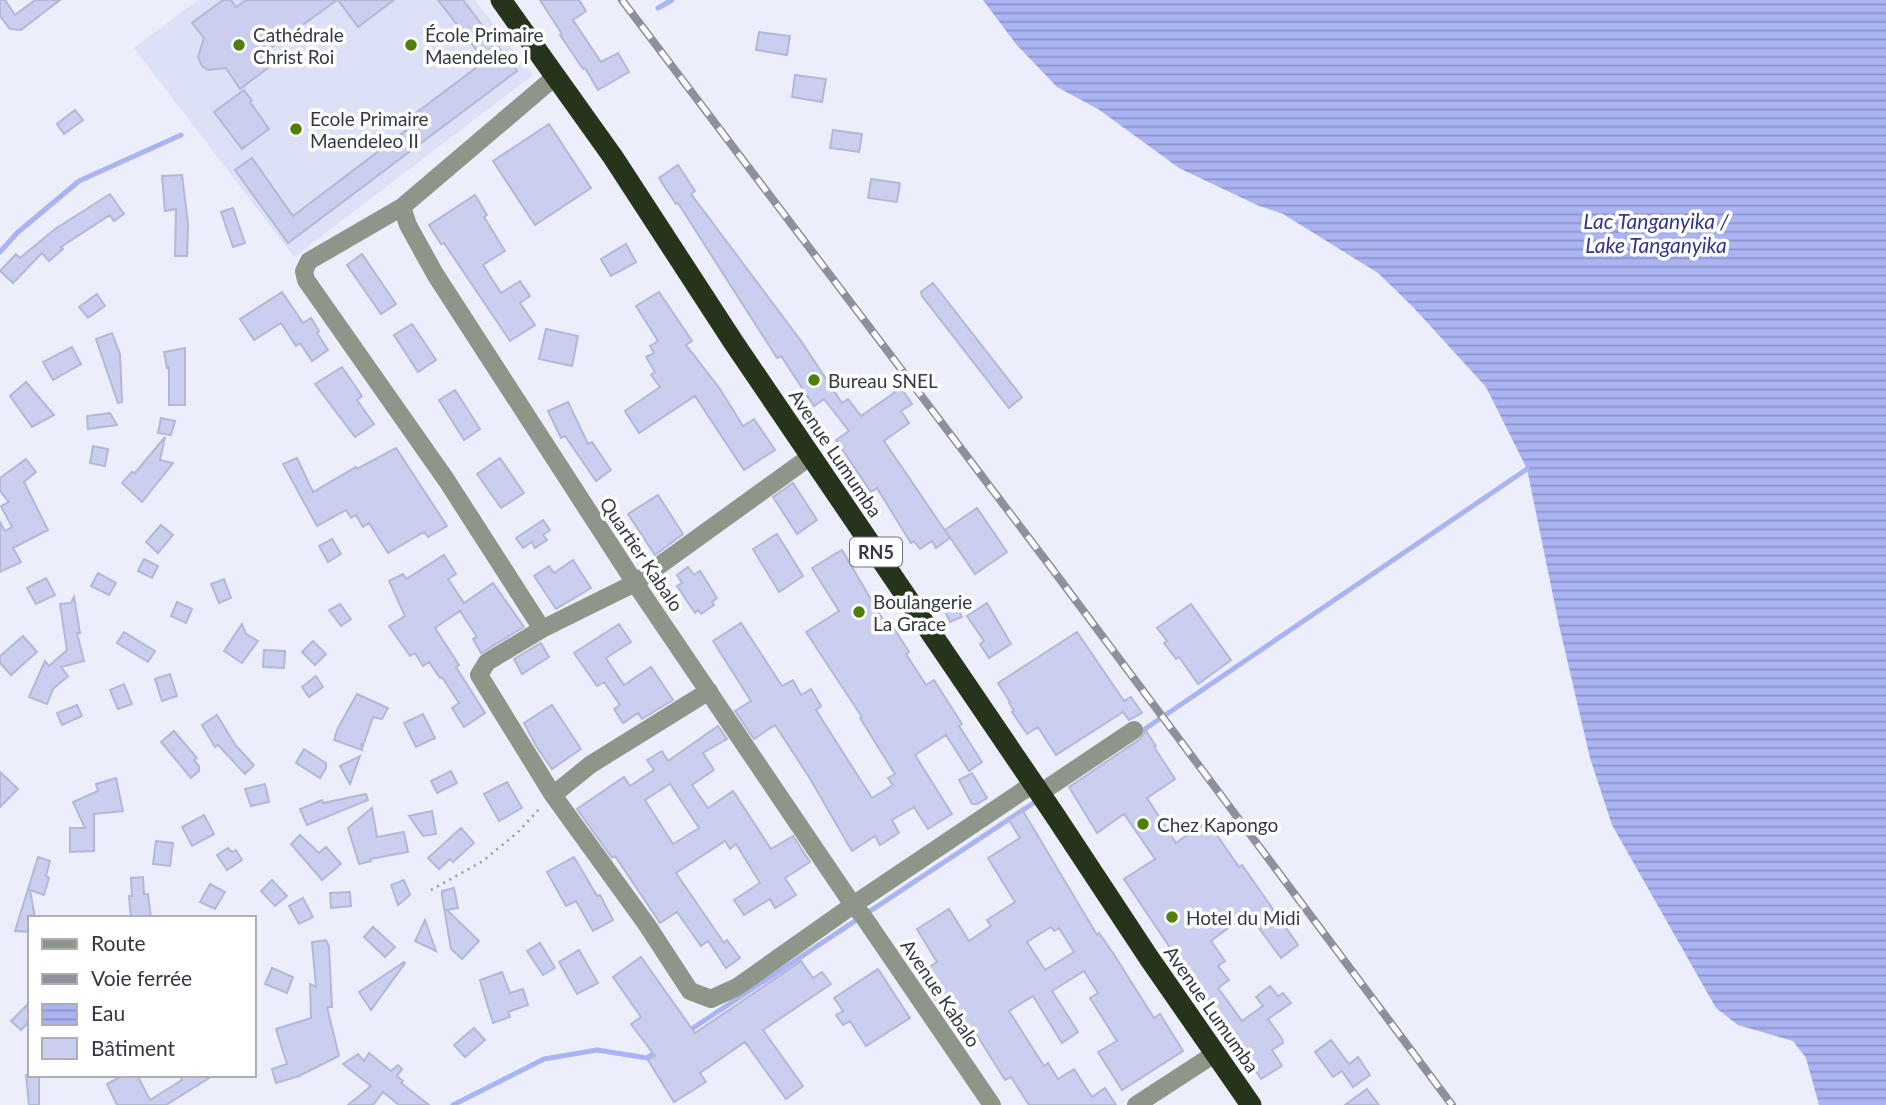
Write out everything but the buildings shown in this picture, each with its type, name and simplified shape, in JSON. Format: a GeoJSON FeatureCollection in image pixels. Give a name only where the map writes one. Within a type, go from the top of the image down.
{"type":"FeatureCollection","features":[{"type":"Feature","properties":{"kind":"highway","name":"Avenue Lumumba"},"geometry":{"type":"LineString","coordinates":[[501,0],[556,76],[1149,958],[1251,1105]]}},
{"type":"Feature","properties":{"kind":"street"},"geometry":{"type":"LineString","coordinates":[[542,629],[447,481],[306,280],[304,271],[309,261],[401,207],[556,76]]}},
{"type":"Feature","properties":{"kind":"street","name":"Quartier Kabalo"},"geometry":{"type":"LineString","coordinates":[[401,207],[435,274],[635,583],[853,905]]}},
{"type":"Feature","properties":{"kind":"street"},"geometry":{"type":"LineString","coordinates":[[811,456],[635,583],[542,629],[487,662],[479,675],[554,795],[647,925],[690,991],[711,999],[737,987],[853,905],[1134,730]]}},
{"type":"Feature","properties":{"kind":"street"},"geometry":{"type":"LineString","coordinates":[[554,795],[590,765],[709,691]]}},
{"type":"Feature","properties":{"kind":"street","name":"Avenue Kabalo"},"geometry":{"type":"LineString","coordinates":[[853,905],[992,1105]]}},
{"type":"Feature","properties":{"kind":"street"},"geometry":{"type":"LineString","coordinates":[[1136,1105],[1216,1053]]}},
{"type":"Feature","properties":{"kind":"path"},"geometry":{"type":"LineString","coordinates":[[431,890],[482,861],[518,832],[554,795]]}},
{"type":"Feature","properties":{"kind":"shaded area"},"geometry":{"type":"Polygon","coordinates":[[[198,0],[475,0],[533,75],[294,257],[134,48],[198,0]]]}},
{"type":"Feature","properties":{"kind":"water","name":"Lac Tanganyika / Lake Tanganyika"},"geometry":{"type":"Polygon","coordinates":[[[983,0],[1886,0],[1886,1105],[1819,1105],[1806,1058],[1793,1041],[1738,1025],[1716,1008],[1612,825],[1590,758],[1527,469],[1486,387],[1378,273],[1283,214],[1257,205],[1179,168],[1098,109],[1057,87],[1016,44],[983,0]]]}},
{"type":"Feature","properties":{"kind":"waterway"},"geometry":{"type":"LineString","coordinates":[[658,8],[672,0]]}},
{"type":"Feature","properties":{"kind":"waterway"},"geometry":{"type":"LineString","coordinates":[[0,252],[17,233],[79,181],[181,135]]}},
{"type":"Feature","properties":{"kind":"waterway"},"geometry":{"type":"LineString","coordinates":[[1136,735],[1527,469]]}},
{"type":"Feature","properties":{"kind":"waterway"},"geometry":{"type":"LineString","coordinates":[[687,1032],[1038,800]]}},
{"type":"Feature","properties":{"kind":"waterway"},"geometry":{"type":"LineString","coordinates":[[453,1105],[544,1059],[597,1050],[647,1058],[658,1050]]}},
{"type":"Feature","properties":{"kind":"railway"},"geometry":{"type":"LineString","coordinates":[[622,0],[1053,570],[1452,1105]]}},
{"type":"Feature","properties":{"kind":"place","name":"Cathédrale Christ Roi"},"geometry":{"type":"Point","coordinates":[239,45]}},
{"type":"Feature","properties":{"kind":"place","name":"École Primaire Maendeleo I"},"geometry":{"type":"Point","coordinates":[411,45]}},
{"type":"Feature","properties":{"kind":"place","name":"Ecole Primaire Maendeleo II"},"geometry":{"type":"Point","coordinates":[296,129]}},
{"type":"Feature","properties":{"kind":"place","name":"Bureau SNEL"},"geometry":{"type":"Point","coordinates":[814,380]}},
{"type":"Feature","properties":{"kind":"place","name":"Boulangerie La Grace"},"geometry":{"type":"Point","coordinates":[859,612]}},
{"type":"Feature","properties":{"kind":"place","name":"Chez Kapongo"},"geometry":{"type":"Point","coordinates":[1143,824]}},
{"type":"Feature","properties":{"kind":"place","name":"Hotel du Midi"},"geometry":{"type":"Point","coordinates":[1172,917]}}]}
